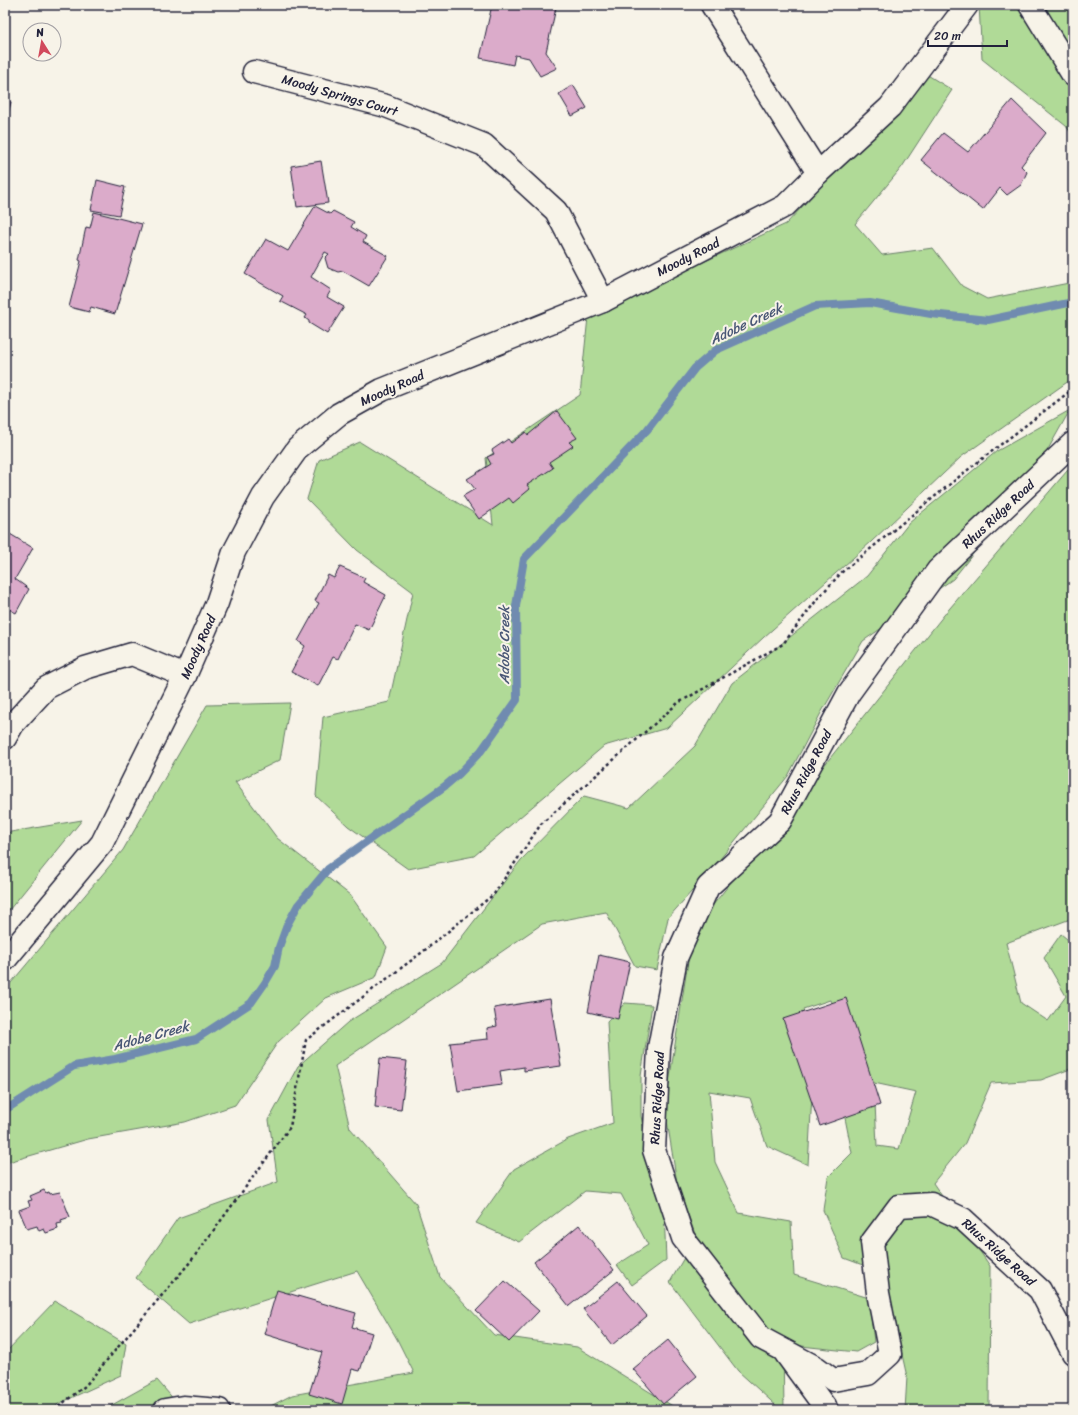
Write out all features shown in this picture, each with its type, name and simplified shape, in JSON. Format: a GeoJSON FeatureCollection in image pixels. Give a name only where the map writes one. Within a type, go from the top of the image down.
{"type":"FeatureCollection","features":[{"type":"Feature","properties":{"kind":"street"},"geometry":{"type":"LineString","coordinates":[[712,5],[818,173]]}},
{"type":"Feature","properties":{"kind":"street","name":"Moody Road"},"geometry":{"type":"LineString","coordinates":[[5,960],[102,843],[186,676],[217,603],[234,552],[263,497],[298,448],[338,414],[382,390],[603,302],[785,206],[818,173],[890,107],[968,5]]}},
{"type":"Feature","properties":{"kind":"street"},"geometry":{"type":"LineString","coordinates":[[1030,5],[1073,75]]}},
{"type":"Feature","properties":{"kind":"street","name":"Moody Springs Court"},"geometry":{"type":"LineString","coordinates":[[254,72],[386,106],[484,145],[556,211],[603,302]]}},
{"type":"Feature","properties":{"kind":"street","name":"Rhus Ridge Road"},"geometry":{"type":"LineString","coordinates":[[1073,443],[938,570],[848,693],[780,821],[708,887],[676,958],[659,1048],[654,1150],[683,1238],[761,1338],[817,1368],[833,1380],[868,1374],[890,1354],[878,1293],[872,1242],[899,1206],[931,1204],[964,1219],[1040,1290],[1073,1353]]}},
{"type":"Feature","properties":{"kind":"street"},"geometry":{"type":"LineString","coordinates":[[5,738],[14,724],[46,688],[85,668],[132,654],[186,676]]}},
{"type":"Feature","properties":{"kind":"street"},"geometry":{"type":"LineString","coordinates":[[783,1350],[827,1410]]}},
{"type":"Feature","properties":{"kind":"street"},"geometry":{"type":"LineString","coordinates":[[165,1410],[183,1407],[219,1410]]}},
{"type":"Feature","properties":{"kind":"path"},"geometry":{"type":"LineString","coordinates":[[54,1410],[85,1386],[191,1262],[290,1127],[306,1040],[429,947],[494,894],[541,824],[678,703],[783,644],[819,598],[842,572],[965,472],[1073,389]]}},
{"type":"Feature","properties":{"kind":"green space"},"geometry":{"type":"Polygon","coordinates":[[[979,5],[1073,5],[1073,136],[1066,126],[982,59],[979,5]]]}},
{"type":"Feature","properties":{"kind":"green space"},"geometry":{"type":"Polygon","coordinates":[[[926,74],[952,90],[902,167],[855,224],[882,255],[933,248],[962,286],[987,299],[1069,283],[1073,280],[1073,378],[961,457],[871,542],[764,637],[667,728],[604,746],[474,856],[408,869],[348,826],[316,796],[323,717],[389,702],[413,592],[357,550],[307,499],[319,460],[360,442],[493,525],[486,458],[580,395],[588,317],[786,224],[926,74]]]}},
{"type":"Feature","properties":{"kind":"green space"},"geometry":{"type":"Polygon","coordinates":[[[1070,410],[1028,485],[953,579],[863,641],[821,713],[788,776],[716,864],[668,918],[657,970],[635,966],[606,912],[542,924],[335,1066],[350,1128],[416,1204],[440,1277],[494,1335],[577,1347],[679,1410],[263,1410],[292,1395],[414,1373],[397,1339],[357,1271],[189,1324],[136,1278],[178,1218],[278,1182],[269,1120],[298,1066],[348,1022],[442,963],[521,860],[584,796],[629,808],[695,746],[732,683],[867,576],[909,523],[997,451],[1070,410]]]}},
{"type":"Feature","properties":{"kind":"green space"},"geometry":{"type":"Polygon","coordinates":[[[1073,464],[1073,918],[1006,943],[1021,1003],[1048,1021],[1066,996],[1044,958],[1061,934],[1073,944],[1073,1068],[1041,1080],[991,1083],[965,1143],[933,1183],[990,1266],[989,1410],[905,1410],[907,1377],[884,1273],[844,1258],[823,1210],[828,1177],[852,1153],[842,1103],[875,1103],[877,1146],[899,1149],[916,1092],[874,1083],[830,1000],[803,1009],[814,1060],[808,1165],[767,1146],[750,1098],[709,1091],[715,1162],[739,1213],[791,1222],[794,1275],[869,1298],[874,1342],[856,1352],[783,1344],[784,1410],[781,1410],[738,1371],[670,1282],[696,1237],[677,1183],[665,1108],[693,930],[944,615],[1073,464]]]}},
{"type":"Feature","properties":{"kind":"green space"},"geometry":{"type":"Polygon","coordinates":[[[290,703],[280,760],[235,782],[277,838],[350,895],[387,947],[376,977],[326,998],[278,1042],[235,1105],[185,1122],[88,1139],[5,1163],[5,990],[123,850],[207,705],[290,703]]]}},
{"type":"Feature","properties":{"kind":"green space"},"geometry":{"type":"Polygon","coordinates":[[[82,820],[5,915],[5,833],[82,820]]]}},
{"type":"Feature","properties":{"kind":"green space"},"geometry":{"type":"Polygon","coordinates":[[[625,1003],[652,1005],[641,1076],[641,1116],[647,1149],[664,1210],[666,1260],[632,1285],[617,1265],[648,1245],[621,1194],[585,1191],[519,1242],[476,1223],[514,1169],[568,1139],[613,1123],[607,1022],[625,1003]]]}},
{"type":"Feature","properties":{"kind":"green space"},"geometry":{"type":"Polygon","coordinates":[[[55,1301],[126,1344],[121,1375],[58,1404],[52,1410],[5,1410],[5,1353],[55,1301]]]}},
{"type":"Feature","properties":{"kind":"green space"},"geometry":{"type":"Polygon","coordinates":[[[157,1380],[183,1410],[103,1410],[157,1380]]]}},
{"type":"Feature","properties":{"kind":"building"},"geometry":{"type":"Polygon","coordinates":[[[492,5],[561,5],[556,8],[546,52],[557,68],[540,76],[529,58],[515,55],[513,65],[480,58],[492,5]]]}},
{"type":"Feature","properties":{"kind":"building"},"geometry":{"type":"Polygon","coordinates":[[[573,85],[587,108],[572,116],[559,94],[573,85]]]}},
{"type":"Feature","properties":{"kind":"building"},"geometry":{"type":"Polygon","coordinates":[[[1012,100],[1046,133],[1021,166],[1027,172],[1021,185],[1007,195],[1000,188],[983,210],[921,160],[943,133],[968,152],[1012,100]]]}},
{"type":"Feature","properties":{"kind":"building"},"geometry":{"type":"Polygon","coordinates":[[[5,101],[11,102],[5,126],[5,101]]]}},
{"type":"Feature","properties":{"kind":"building"},"geometry":{"type":"Polygon","coordinates":[[[321,161],[328,203],[297,207],[291,166],[321,161]]]}},
{"type":"Feature","properties":{"kind":"building"},"geometry":{"type":"Polygon","coordinates":[[[97,180],[125,187],[119,215],[91,210],[97,180]]]}},
{"type":"Feature","properties":{"kind":"building"},"geometry":{"type":"Polygon","coordinates":[[[315,206],[330,214],[333,211],[354,222],[351,227],[366,236],[363,242],[388,256],[369,286],[343,271],[338,272],[328,268],[325,258],[329,254],[325,252],[311,277],[331,290],[327,297],[344,307],[327,334],[309,323],[309,321],[305,318],[307,315],[280,301],[283,296],[245,274],[266,239],[288,251],[315,206]]]}},
{"type":"Feature","properties":{"kind":"building"},"geometry":{"type":"Polygon","coordinates":[[[94,212],[142,224],[115,314],[91,307],[89,312],[69,307],[81,261],[79,260],[86,227],[90,228],[94,212]]]}},
{"type":"Feature","properties":{"kind":"building"},"geometry":{"type":"Polygon","coordinates":[[[557,411],[577,438],[569,442],[573,446],[549,462],[553,468],[527,485],[530,489],[513,503],[509,498],[479,519],[463,496],[475,489],[467,479],[491,464],[487,457],[494,454],[492,450],[508,439],[511,443],[526,432],[528,435],[557,411]]]}},
{"type":"Feature","properties":{"kind":"building"},"geometry":{"type":"Polygon","coordinates":[[[5,531],[33,548],[15,579],[29,589],[16,613],[5,607],[5,531]]]}},
{"type":"Feature","properties":{"kind":"building"},"geometry":{"type":"Polygon","coordinates":[[[340,567],[365,578],[363,582],[386,595],[369,630],[355,624],[338,659],[333,657],[318,686],[291,672],[305,646],[298,641],[319,603],[315,601],[328,575],[334,578],[340,567]]]}},
{"type":"Feature","properties":{"kind":"building"},"geometry":{"type":"Polygon","coordinates":[[[599,955],[630,962],[618,1019],[588,1012],[599,955]]]}},
{"type":"Feature","properties":{"kind":"building"},"geometry":{"type":"Polygon","coordinates":[[[846,998],[880,1105],[820,1126],[783,1019],[846,998]]]}},
{"type":"Feature","properties":{"kind":"building"},"geometry":{"type":"Polygon","coordinates":[[[550,999],[561,1066],[524,1071],[524,1067],[500,1071],[502,1085],[458,1091],[450,1043],[488,1039],[487,1028],[497,1026],[494,1008],[550,999]]]}},
{"type":"Feature","properties":{"kind":"building"},"geometry":{"type":"Polygon","coordinates":[[[380,1058],[407,1061],[401,1110],[375,1107],[380,1058]]]}},
{"type":"Feature","properties":{"kind":"building"},"geometry":{"type":"Polygon","coordinates":[[[44,1190],[46,1193],[49,1192],[50,1194],[60,1192],[70,1217],[61,1220],[62,1223],[57,1224],[58,1229],[46,1233],[44,1229],[39,1231],[37,1226],[27,1229],[19,1210],[30,1206],[28,1201],[32,1200],[30,1196],[44,1190]]]}},
{"type":"Feature","properties":{"kind":"building"},"geometry":{"type":"Polygon","coordinates":[[[579,1225],[614,1270],[569,1306],[534,1262],[579,1225]]]}},
{"type":"Feature","properties":{"kind":"building"},"geometry":{"type":"Polygon","coordinates":[[[505,1281],[539,1311],[509,1342],[476,1311],[505,1281]]]}},
{"type":"Feature","properties":{"kind":"building"},"geometry":{"type":"Polygon","coordinates":[[[618,1281],[647,1316],[612,1345],[583,1309],[618,1281]]]}},
{"type":"Feature","properties":{"kind":"building"},"geometry":{"type":"Polygon","coordinates":[[[277,1290],[356,1313],[352,1327],[372,1333],[360,1371],[352,1369],[342,1404],[309,1394],[322,1352],[264,1334],[277,1290]]]}},
{"type":"Feature","properties":{"kind":"building"},"geometry":{"type":"Polygon","coordinates":[[[668,1340],[697,1376],[663,1404],[633,1369],[668,1340]]]}},
{"type":"Feature","properties":{"kind":"waterway","name":"Adobe Creek"},"geometry":{"type":"LineString","coordinates":[[5,1110],[74,1066],[115,1059],[196,1039],[251,1003],[275,966],[279,947],[287,925],[298,905],[328,869],[445,786],[481,751],[517,700],[516,606],[524,559],[647,430],[695,368],[716,350],[815,306],[870,303],[931,314],[988,320],[1073,302]]}}]}
